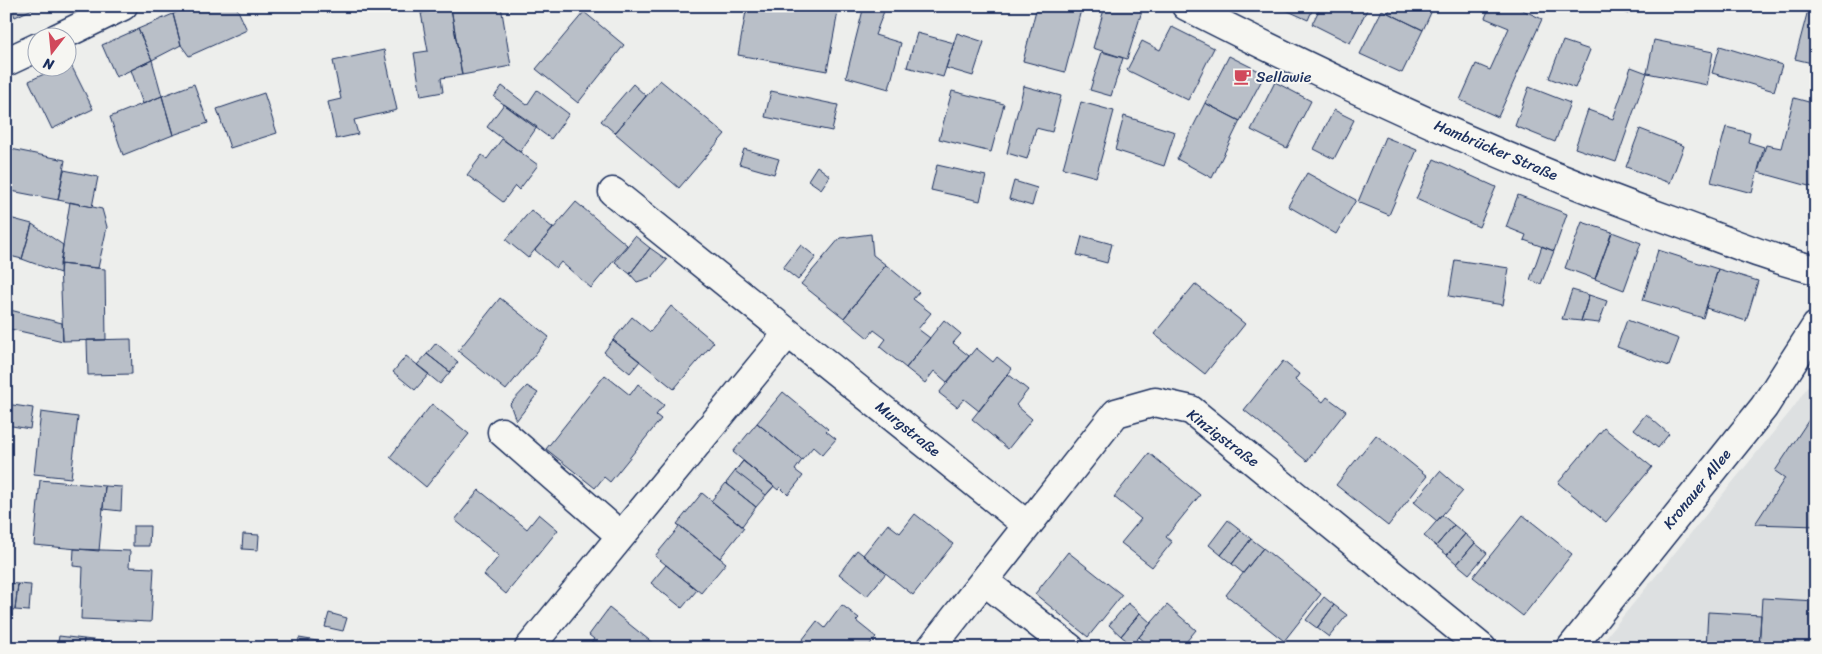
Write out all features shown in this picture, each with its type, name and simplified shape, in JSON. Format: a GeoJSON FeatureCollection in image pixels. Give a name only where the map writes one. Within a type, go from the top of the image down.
{"type":"FeatureCollection","features":[{"type":"Feature","properties":{"kind":"street"},"geometry":{"type":"LineString","coordinates":[[78,28],[123,6]]}},
{"type":"Feature","properties":{"kind":"street","name":"Hambrücker Straße"},"geometry":{"type":"LineString","coordinates":[[1186,6],[1245,36],[1438,126],[1593,192],[1772,257],[1816,270]]}},
{"type":"Feature","properties":{"kind":"street"},"geometry":{"type":"LineString","coordinates":[[6,62],[28,52]]}},
{"type":"Feature","properties":{"kind":"street","name":"Murgstraße"},"geometry":{"type":"LineString","coordinates":[[613,192],[1027,525]]}},
{"type":"Feature","properties":{"kind":"street","name":"Kronauer Allee"},"geometry":{"type":"LineString","coordinates":[[1572,648],[1764,407],[1816,326]]}},
{"type":"Feature","properties":{"kind":"street"},"geometry":{"type":"LineString","coordinates":[[528,648],[788,333]]}},
{"type":"Feature","properties":{"kind":"street","name":"Kinzigstraße"},"geometry":{"type":"LineString","coordinates":[[931,648],[1116,413],[1155,402],[1191,410],[1482,648]]}},
{"type":"Feature","properties":{"kind":"street"},"geometry":{"type":"LineString","coordinates":[[502,432],[621,536]]}},
{"type":"Feature","properties":{"kind":"street"},"geometry":{"type":"LineString","coordinates":[[984,581],[1070,648]]}},
{"type":"Feature","properties":{"kind":"shaded area"},"geometry":{"type":"Polygon","coordinates":[[[1816,374],[1816,648],[1597,648],[1794,407],[1816,374]]]}},
{"type":"Feature","properties":{"kind":"building"},"geometry":{"type":"Polygon","coordinates":[[[10,6],[39,6],[15,17],[10,6]]]}},
{"type":"Feature","properties":{"kind":"building"},"geometry":{"type":"Polygon","coordinates":[[[189,6],[236,6],[247,30],[189,56],[181,45],[173,14],[189,6]]]}},
{"type":"Feature","properties":{"kind":"building"},"geometry":{"type":"Polygon","coordinates":[[[420,6],[450,6],[451,8],[421,13],[420,6]]]}},
{"type":"Feature","properties":{"kind":"building"},"geometry":{"type":"Polygon","coordinates":[[[458,6],[501,6],[511,66],[462,75],[451,8],[458,6]]]}},
{"type":"Feature","properties":{"kind":"building"},"geometry":{"type":"Polygon","coordinates":[[[747,6],[839,6],[827,71],[738,55],[747,6]]]}},
{"type":"Feature","properties":{"kind":"building"},"geometry":{"type":"Polygon","coordinates":[[[864,6],[886,6],[875,35],[901,43],[889,89],[846,77],[864,6]]]}},
{"type":"Feature","properties":{"kind":"building"},"geometry":{"type":"Polygon","coordinates":[[[1037,6],[1082,6],[1065,72],[1023,61],[1037,6]]]}},
{"type":"Feature","properties":{"kind":"building"},"geometry":{"type":"Polygon","coordinates":[[[1105,6],[1133,6],[1142,11],[1127,59],[1093,48],[1105,6]]]}},
{"type":"Feature","properties":{"kind":"building"},"geometry":{"type":"Polygon","coordinates":[[[1277,6],[1314,6],[1308,20],[1277,6]]]}},
{"type":"Feature","properties":{"kind":"building"},"geometry":{"type":"Polygon","coordinates":[[[1321,6],[1369,6],[1350,43],[1312,24],[1321,6]]]}},
{"type":"Feature","properties":{"kind":"building"},"geometry":{"type":"Polygon","coordinates":[[[1392,6],[1434,6],[1423,30],[1388,13],[1392,6]]]}},
{"type":"Feature","properties":{"kind":"building"},"geometry":{"type":"Polygon","coordinates":[[[1490,6],[1514,6],[1542,19],[1498,117],[1460,100],[1476,64],[1490,70],[1509,28],[1485,18],[1490,6]]]}},
{"type":"Feature","properties":{"kind":"building"},"geometry":{"type":"Polygon","coordinates":[[[1607,6],[1631,6],[1628,14],[1607,6]]]}},
{"type":"Feature","properties":{"kind":"building"},"geometry":{"type":"Polygon","coordinates":[[[451,8],[462,75],[441,78],[443,92],[421,96],[414,53],[428,51],[421,13],[451,8]]]}},
{"type":"Feature","properties":{"kind":"building"},"geometry":{"type":"Polygon","coordinates":[[[1382,10],[1423,30],[1402,73],[1360,54],[1382,10]]]}},
{"type":"Feature","properties":{"kind":"building"},"geometry":{"type":"Polygon","coordinates":[[[1808,10],[1816,12],[1816,64],[1795,59],[1808,10]]]}},
{"type":"Feature","properties":{"kind":"building"},"geometry":{"type":"Polygon","coordinates":[[[584,12],[624,45],[578,103],[536,69],[584,12]]]}},
{"type":"Feature","properties":{"kind":"building"},"geometry":{"type":"Polygon","coordinates":[[[173,14],[181,45],[152,60],[138,29],[173,14]]]}},
{"type":"Feature","properties":{"kind":"building"},"geometry":{"type":"Polygon","coordinates":[[[1172,27],[1214,48],[1188,100],[1127,70],[1142,41],[1160,50],[1172,27]]]}},
{"type":"Feature","properties":{"kind":"building"},"geometry":{"type":"Polygon","coordinates":[[[138,29],[152,60],[116,77],[102,45],[138,29]]]}},
{"type":"Feature","properties":{"kind":"building"},"geometry":{"type":"Polygon","coordinates":[[[917,33],[954,43],[943,77],[907,67],[917,33]]]}},
{"type":"Feature","properties":{"kind":"building"},"geometry":{"type":"Polygon","coordinates":[[[957,33],[984,42],[973,76],[946,68],[957,33]]]}},
{"type":"Feature","properties":{"kind":"building"},"geometry":{"type":"Polygon","coordinates":[[[1654,40],[1713,52],[1707,85],[1647,73],[1654,40]]]}},
{"type":"Feature","properties":{"kind":"building"},"geometry":{"type":"Polygon","coordinates":[[[1563,41],[1590,50],[1575,88],[1549,78],[1563,41]]]}},
{"type":"Feature","properties":{"kind":"building"},"geometry":{"type":"Polygon","coordinates":[[[1720,46],[1782,65],[1774,91],[1712,73],[1720,46]]]}},
{"type":"Feature","properties":{"kind":"building"},"geometry":{"type":"Polygon","coordinates":[[[384,50],[397,110],[354,120],[358,134],[336,139],[328,102],[341,99],[333,61],[384,50]]]}},
{"type":"Feature","properties":{"kind":"building"},"geometry":{"type":"Polygon","coordinates":[[[1102,52],[1123,58],[1111,96],[1090,90],[1102,52]]]}},
{"type":"Feature","properties":{"kind":"building"},"geometry":{"type":"Polygon","coordinates":[[[1229,56],[1265,74],[1240,121],[1205,103],[1229,56]]]}},
{"type":"Feature","properties":{"kind":"building"},"geometry":{"type":"Polygon","coordinates":[[[152,60],[162,96],[143,104],[131,70],[152,60]]]}},
{"type":"Feature","properties":{"kind":"building"},"geometry":{"type":"Polygon","coordinates":[[[1631,67],[1647,73],[1616,162],[1575,148],[1588,110],[1613,119],[1631,67]]]}},
{"type":"Feature","properties":{"kind":"building"},"geometry":{"type":"Polygon","coordinates":[[[35,78],[78,78],[93,109],[52,129],[29,81],[35,78]]]}},
{"type":"Feature","properties":{"kind":"building"},"geometry":{"type":"Polygon","coordinates":[[[660,80],[725,134],[679,188],[615,133],[660,80]]]}},
{"type":"Feature","properties":{"kind":"building"},"geometry":{"type":"Polygon","coordinates":[[[1275,82],[1311,101],[1287,148],[1251,130],[1275,82]]]}},
{"type":"Feature","properties":{"kind":"building"},"geometry":{"type":"Polygon","coordinates":[[[194,84],[208,123],[173,135],[162,96],[194,84]]]}},
{"type":"Feature","properties":{"kind":"building"},"geometry":{"type":"Polygon","coordinates":[[[633,84],[646,96],[615,133],[601,121],[633,84]]]}},
{"type":"Feature","properties":{"kind":"building"},"geometry":{"type":"Polygon","coordinates":[[[502,86],[527,105],[537,90],[569,114],[551,139],[494,97],[502,86]]]}},
{"type":"Feature","properties":{"kind":"building"},"geometry":{"type":"Polygon","coordinates":[[[1024,86],[1061,96],[1052,132],[1036,128],[1027,159],[1007,153],[1024,86]]]}},
{"type":"Feature","properties":{"kind":"building"},"geometry":{"type":"Polygon","coordinates":[[[1529,87],[1570,103],[1555,142],[1515,126],[1529,87]]]}},
{"type":"Feature","properties":{"kind":"building"},"geometry":{"type":"Polygon","coordinates":[[[771,91],[838,105],[832,131],[765,117],[771,91]]]}},
{"type":"Feature","properties":{"kind":"building"},"geometry":{"type":"Polygon","coordinates":[[[952,91],[1004,104],[991,152],[939,139],[952,91]]]}},
{"type":"Feature","properties":{"kind":"building"},"geometry":{"type":"Polygon","coordinates":[[[264,93],[277,133],[230,148],[217,109],[264,93]]]}},
{"type":"Feature","properties":{"kind":"building"},"geometry":{"type":"Polygon","coordinates":[[[162,96],[173,135],[123,155],[110,117],[162,96]]]}},
{"type":"Feature","properties":{"kind":"building"},"geometry":{"type":"Polygon","coordinates":[[[1794,98],[1816,104],[1816,188],[1758,172],[1766,145],[1781,148],[1794,98]]]}},
{"type":"Feature","properties":{"kind":"building"},"geometry":{"type":"Polygon","coordinates":[[[1081,102],[1114,111],[1096,177],[1063,168],[1081,102]]]}},
{"type":"Feature","properties":{"kind":"building"},"geometry":{"type":"Polygon","coordinates":[[[1205,103],[1240,121],[1212,178],[1177,159],[1205,103]]]}},
{"type":"Feature","properties":{"kind":"building"},"geometry":{"type":"Polygon","coordinates":[[[504,104],[537,127],[520,152],[487,127],[504,104]]]}},
{"type":"Feature","properties":{"kind":"building"},"geometry":{"type":"Polygon","coordinates":[[[1334,110],[1354,120],[1334,159],[1314,149],[1334,110]]]}},
{"type":"Feature","properties":{"kind":"building"},"geometry":{"type":"Polygon","coordinates":[[[1124,116],[1175,132],[1164,166],[1115,150],[1124,116]]]}},
{"type":"Feature","properties":{"kind":"building"},"geometry":{"type":"Polygon","coordinates":[[[1726,127],[1750,133],[1748,142],[1764,147],[1752,193],[1711,182],[1726,127]]]}},
{"type":"Feature","properties":{"kind":"building"},"geometry":{"type":"Polygon","coordinates":[[[1640,129],[1684,146],[1670,183],[1626,167],[1640,129]]]}},
{"type":"Feature","properties":{"kind":"building"},"geometry":{"type":"Polygon","coordinates":[[[1385,137],[1417,150],[1389,215],[1358,202],[1385,137]]]}},
{"type":"Feature","properties":{"kind":"building"},"geometry":{"type":"Polygon","coordinates":[[[502,139],[538,165],[519,190],[515,186],[503,202],[467,175],[482,155],[487,159],[502,139]]]}},
{"type":"Feature","properties":{"kind":"building"},"geometry":{"type":"Polygon","coordinates":[[[6,148],[65,160],[58,200],[6,190],[6,148]]]}},
{"type":"Feature","properties":{"kind":"building"},"geometry":{"type":"Polygon","coordinates":[[[744,149],[779,159],[774,174],[739,164],[744,149]]]}},
{"type":"Feature","properties":{"kind":"building"},"geometry":{"type":"Polygon","coordinates":[[[1434,159],[1496,187],[1479,227],[1416,199],[1434,159]]]}},
{"type":"Feature","properties":{"kind":"building"},"geometry":{"type":"Polygon","coordinates":[[[937,165],[986,176],[980,201],[931,190],[937,165]]]}},
{"type":"Feature","properties":{"kind":"building"},"geometry":{"type":"Polygon","coordinates":[[[817,166],[830,176],[821,189],[808,180],[817,166]]]}},
{"type":"Feature","properties":{"kind":"building"},"geometry":{"type":"Polygon","coordinates":[[[64,170],[98,177],[92,207],[58,200],[64,170]]]}},
{"type":"Feature","properties":{"kind":"building"},"geometry":{"type":"Polygon","coordinates":[[[1307,173],[1356,200],[1336,234],[1288,206],[1307,173]]]}},
{"type":"Feature","properties":{"kind":"building"},"geometry":{"type":"Polygon","coordinates":[[[1014,181],[1037,188],[1032,206],[1009,199],[1014,181]]]}},
{"type":"Feature","properties":{"kind":"building"},"geometry":{"type":"Polygon","coordinates":[[[1518,195],[1567,214],[1554,251],[1524,240],[1526,235],[1506,227],[1518,195]]]}},
{"type":"Feature","properties":{"kind":"building"},"geometry":{"type":"Polygon","coordinates":[[[70,202],[102,209],[107,227],[98,268],[60,264],[70,202]]]}},
{"type":"Feature","properties":{"kind":"building"},"geometry":{"type":"Polygon","coordinates":[[[576,202],[627,245],[591,288],[561,262],[556,268],[535,250],[576,202]]]}},
{"type":"Feature","properties":{"kind":"building"},"geometry":{"type":"Polygon","coordinates":[[[531,210],[553,228],[528,258],[506,240],[531,210]]]}},
{"type":"Feature","properties":{"kind":"building"},"geometry":{"type":"Polygon","coordinates":[[[6,217],[32,224],[22,259],[6,255],[6,217]]]}},
{"type":"Feature","properties":{"kind":"building"},"geometry":{"type":"Polygon","coordinates":[[[1582,222],[1612,232],[1595,279],[1565,268],[1582,222]]]}},
{"type":"Feature","properties":{"kind":"building"},"geometry":{"type":"Polygon","coordinates":[[[32,224],[63,245],[60,273],[22,259],[32,224]]]}},
{"type":"Feature","properties":{"kind":"building"},"geometry":{"type":"Polygon","coordinates":[[[1612,232],[1641,243],[1624,290],[1595,279],[1612,232]]]}},
{"type":"Feature","properties":{"kind":"building"},"geometry":{"type":"Polygon","coordinates":[[[871,234],[873,255],[886,265],[844,318],[801,284],[840,238],[871,234]]]}},
{"type":"Feature","properties":{"kind":"building"},"geometry":{"type":"Polygon","coordinates":[[[635,236],[650,248],[630,274],[615,262],[635,236]]]}},
{"type":"Feature","properties":{"kind":"building"},"geometry":{"type":"Polygon","coordinates":[[[1082,236],[1112,244],[1107,263],[1077,255],[1082,236]]]}},
{"type":"Feature","properties":{"kind":"building"},"geometry":{"type":"Polygon","coordinates":[[[801,245],[816,257],[798,280],[783,268],[801,245]]]}},
{"type":"Feature","properties":{"kind":"building"},"geometry":{"type":"Polygon","coordinates":[[[1542,246],[1554,251],[1541,284],[1530,280],[1542,246]]]}},
{"type":"Feature","properties":{"kind":"building"},"geometry":{"type":"Polygon","coordinates":[[[650,248],[667,260],[652,277],[637,282],[630,274],[650,248]]]}},
{"type":"Feature","properties":{"kind":"building"},"geometry":{"type":"Polygon","coordinates":[[[1658,250],[1718,269],[1703,318],[1643,300],[1658,250]]]}},
{"type":"Feature","properties":{"kind":"building"},"geometry":{"type":"Polygon","coordinates":[[[1455,260],[1509,268],[1503,305],[1449,296],[1455,260]]]}},
{"type":"Feature","properties":{"kind":"building"},"geometry":{"type":"Polygon","coordinates":[[[60,264],[105,269],[106,340],[63,341],[60,264]]]}},
{"type":"Feature","properties":{"kind":"building"},"geometry":{"type":"Polygon","coordinates":[[[886,265],[919,292],[913,299],[931,313],[918,329],[930,338],[906,368],[880,347],[886,339],[874,330],[868,338],[844,318],[886,265]]]}},
{"type":"Feature","properties":{"kind":"building"},"geometry":{"type":"Polygon","coordinates":[[[1718,269],[1758,281],[1746,321],[1706,308],[1718,269]]]}},
{"type":"Feature","properties":{"kind":"building"},"geometry":{"type":"Polygon","coordinates":[[[1195,284],[1245,324],[1205,374],[1154,334],[1195,284]]]}},
{"type":"Feature","properties":{"kind":"building"},"geometry":{"type":"Polygon","coordinates":[[[1572,290],[1589,295],[1581,321],[1562,319],[1572,290]]]}},
{"type":"Feature","properties":{"kind":"building"},"geometry":{"type":"Polygon","coordinates":[[[1589,295],[1607,301],[1599,323],[1581,321],[1589,295]]]}},
{"type":"Feature","properties":{"kind":"building"},"geometry":{"type":"Polygon","coordinates":[[[500,298],[549,337],[506,390],[458,351],[500,298]]]}},
{"type":"Feature","properties":{"kind":"building"},"geometry":{"type":"Polygon","coordinates":[[[671,306],[714,342],[674,389],[613,340],[632,317],[650,332],[671,306]]]}},
{"type":"Feature","properties":{"kind":"building"},"geometry":{"type":"Polygon","coordinates":[[[6,309],[62,323],[63,341],[6,328],[6,309]]]}},
{"type":"Feature","properties":{"kind":"building"},"geometry":{"type":"Polygon","coordinates":[[[944,320],[961,334],[953,343],[969,356],[947,382],[934,371],[925,383],[906,368],[944,320]]]}},
{"type":"Feature","properties":{"kind":"building"},"geometry":{"type":"Polygon","coordinates":[[[1627,320],[1679,339],[1669,366],[1617,347],[1627,320]]]}},
{"type":"Feature","properties":{"kind":"building"},"geometry":{"type":"Polygon","coordinates":[[[131,339],[132,374],[88,375],[87,340],[131,339]]]}},
{"type":"Feature","properties":{"kind":"building"},"geometry":{"type":"Polygon","coordinates":[[[613,340],[640,361],[630,373],[604,352],[613,340]]]}},
{"type":"Feature","properties":{"kind":"building"},"geometry":{"type":"Polygon","coordinates":[[[436,343],[458,362],[450,372],[427,354],[436,343]]]}},
{"type":"Feature","properties":{"kind":"building"},"geometry":{"type":"Polygon","coordinates":[[[976,348],[993,362],[997,357],[1012,369],[979,411],[964,399],[957,407],[939,393],[976,348]]]}},
{"type":"Feature","properties":{"kind":"building"},"geometry":{"type":"Polygon","coordinates":[[[427,354],[450,372],[440,384],[417,365],[427,354]]]}},
{"type":"Feature","properties":{"kind":"building"},"geometry":{"type":"Polygon","coordinates":[[[406,356],[429,374],[415,390],[393,372],[406,356]]]}},
{"type":"Feature","properties":{"kind":"building"},"geometry":{"type":"Polygon","coordinates":[[[1283,361],[1299,374],[1295,380],[1323,402],[1327,397],[1346,411],[1307,461],[1244,410],[1283,361]]]}},
{"type":"Feature","properties":{"kind":"building"},"geometry":{"type":"Polygon","coordinates":[[[1008,374],[1028,390],[1016,405],[1032,419],[1008,449],[972,419],[1008,374]]]}},
{"type":"Feature","properties":{"kind":"building"},"geometry":{"type":"Polygon","coordinates":[[[605,375],[630,395],[638,384],[664,405],[656,415],[661,419],[610,482],[604,477],[595,488],[546,449],[605,375]]]}},
{"type":"Feature","properties":{"kind":"building"},"geometry":{"type":"Polygon","coordinates":[[[527,386],[538,393],[516,421],[510,404],[527,386]]]}},
{"type":"Feature","properties":{"kind":"building"},"geometry":{"type":"Polygon","coordinates":[[[783,392],[828,429],[826,431],[836,439],[822,455],[813,447],[802,460],[757,423],[783,392]]]}},
{"type":"Feature","properties":{"kind":"building"},"geometry":{"type":"Polygon","coordinates":[[[6,404],[33,408],[30,429],[6,425],[6,404]]]}},
{"type":"Feature","properties":{"kind":"building"},"geometry":{"type":"Polygon","coordinates":[[[432,404],[469,434],[426,487],[390,457],[432,404]]]}},
{"type":"Feature","properties":{"kind":"building"},"geometry":{"type":"Polygon","coordinates":[[[1816,409],[1816,526],[1755,524],[1785,478],[1775,471],[1816,409]]]}},
{"type":"Feature","properties":{"kind":"building"},"geometry":{"type":"Polygon","coordinates":[[[41,412],[78,417],[71,478],[34,474],[41,412]]]}},
{"type":"Feature","properties":{"kind":"building"},"geometry":{"type":"Polygon","coordinates":[[[1646,414],[1669,434],[1658,448],[1634,429],[1646,414]]]}},
{"type":"Feature","properties":{"kind":"building"},"geometry":{"type":"Polygon","coordinates":[[[757,423],[802,460],[795,470],[803,476],[788,495],[780,487],[778,490],[733,452],[757,423]]]}},
{"type":"Feature","properties":{"kind":"building"},"geometry":{"type":"Polygon","coordinates":[[[1604,428],[1652,467],[1606,522],[1558,483],[1604,428]]]}},
{"type":"Feature","properties":{"kind":"building"},"geometry":{"type":"Polygon","coordinates":[[[1376,435],[1427,476],[1388,526],[1336,485],[1376,435]]]}},
{"type":"Feature","properties":{"kind":"building"},"geometry":{"type":"Polygon","coordinates":[[[1149,453],[1200,495],[1166,537],[1172,542],[1152,567],[1121,543],[1141,519],[1114,497],[1149,453]]]}},
{"type":"Feature","properties":{"kind":"building"},"geometry":{"type":"Polygon","coordinates":[[[743,461],[774,486],[766,495],[735,471],[743,461]]]}},
{"type":"Feature","properties":{"kind":"building"},"geometry":{"type":"Polygon","coordinates":[[[743,461],[774,486],[756,507],[726,483],[743,461]]]}},
{"type":"Feature","properties":{"kind":"building"},"geometry":{"type":"Polygon","coordinates":[[[1440,471],[1463,491],[1437,521],[1414,502],[1440,471]]]}},
{"type":"Feature","properties":{"kind":"building"},"geometry":{"type":"Polygon","coordinates":[[[40,480],[105,486],[99,551],[34,545],[40,480]]]}},
{"type":"Feature","properties":{"kind":"building"},"geometry":{"type":"Polygon","coordinates":[[[726,483],[756,507],[742,526],[711,501],[726,483]]]}},
{"type":"Feature","properties":{"kind":"building"},"geometry":{"type":"Polygon","coordinates":[[[105,486],[122,487],[121,511],[103,509],[105,486]]]}},
{"type":"Feature","properties":{"kind":"building"},"geometry":{"type":"Polygon","coordinates":[[[479,490],[527,529],[539,514],[558,530],[506,594],[484,575],[499,556],[455,520],[479,490]]]}},
{"type":"Feature","properties":{"kind":"building"},"geometry":{"type":"Polygon","coordinates":[[[702,493],[744,528],[720,558],[677,524],[702,493]]]}},
{"type":"Feature","properties":{"kind":"building"},"geometry":{"type":"Polygon","coordinates":[[[915,514],[953,544],[913,595],[863,555],[888,524],[900,533],[915,514]]]}},
{"type":"Feature","properties":{"kind":"building"},"geometry":{"type":"Polygon","coordinates":[[[1442,515],[1454,525],[1436,546],[1424,536],[1442,515]]]}},
{"type":"Feature","properties":{"kind":"building"},"geometry":{"type":"Polygon","coordinates":[[[1523,515],[1572,554],[1523,616],[1473,577],[1523,515]]]}},
{"type":"Feature","properties":{"kind":"building"},"geometry":{"type":"Polygon","coordinates":[[[1228,520],[1241,530],[1221,555],[1209,545],[1228,520]]]}},
{"type":"Feature","properties":{"kind":"building"},"geometry":{"type":"Polygon","coordinates":[[[1454,525],[1465,534],[1447,555],[1436,546],[1454,525]]]}},
{"type":"Feature","properties":{"kind":"building"},"geometry":{"type":"Polygon","coordinates":[[[133,526],[150,526],[149,546],[133,546],[133,526]]]}},
{"type":"Feature","properties":{"kind":"building"},"geometry":{"type":"Polygon","coordinates":[[[680,526],[726,563],[701,593],[655,556],[680,526]]]}},
{"type":"Feature","properties":{"kind":"building"},"geometry":{"type":"Polygon","coordinates":[[[1241,530],[1251,539],[1232,564],[1221,555],[1241,530]]]}},
{"type":"Feature","properties":{"kind":"building"},"geometry":{"type":"Polygon","coordinates":[[[243,534],[259,535],[258,550],[242,549],[243,534]]]}},
{"type":"Feature","properties":{"kind":"building"},"geometry":{"type":"Polygon","coordinates":[[[1465,534],[1475,543],[1457,564],[1447,555],[1465,534]]]}},
{"type":"Feature","properties":{"kind":"building"},"geometry":{"type":"Polygon","coordinates":[[[1251,539],[1263,548],[1243,573],[1232,564],[1251,539]]]}},
{"type":"Feature","properties":{"kind":"building"},"geometry":{"type":"Polygon","coordinates":[[[1475,543],[1487,553],[1469,574],[1457,564],[1475,543]]]}},
{"type":"Feature","properties":{"kind":"building"},"geometry":{"type":"Polygon","coordinates":[[[1263,548],[1321,594],[1284,641],[1226,595],[1263,548]]]}},
{"type":"Feature","properties":{"kind":"building"},"geometry":{"type":"Polygon","coordinates":[[[74,549],[130,551],[129,567],[154,568],[151,622],[81,619],[83,567],[73,566],[74,549]]]}},
{"type":"Feature","properties":{"kind":"building"},"geometry":{"type":"Polygon","coordinates":[[[857,550],[886,573],[867,596],[839,574],[857,550]]]}},
{"type":"Feature","properties":{"kind":"building"},"geometry":{"type":"Polygon","coordinates":[[[1068,552],[1122,595],[1088,637],[1035,594],[1068,552]]]}},
{"type":"Feature","properties":{"kind":"building"},"geometry":{"type":"Polygon","coordinates":[[[666,565],[697,590],[682,608],[651,583],[666,565]]]}},
{"type":"Feature","properties":{"kind":"building"},"geometry":{"type":"Polygon","coordinates":[[[6,583],[18,584],[15,610],[6,609],[6,583]]]}},
{"type":"Feature","properties":{"kind":"building"},"geometry":{"type":"Polygon","coordinates":[[[18,584],[31,585],[29,611],[15,610],[18,584]]]}},
{"type":"Feature","properties":{"kind":"building"},"geometry":{"type":"Polygon","coordinates":[[[1324,597],[1334,605],[1317,628],[1306,620],[1324,597]]]}},
{"type":"Feature","properties":{"kind":"building"},"geometry":{"type":"Polygon","coordinates":[[[1762,598],[1816,601],[1816,648],[1759,648],[1762,598]]]}},
{"type":"Feature","properties":{"kind":"building"},"geometry":{"type":"Polygon","coordinates":[[[1128,603],[1140,613],[1121,636],[1109,625],[1128,603]]]}},
{"type":"Feature","properties":{"kind":"building"},"geometry":{"type":"Polygon","coordinates":[[[842,605],[859,618],[856,621],[876,637],[867,648],[796,648],[817,621],[825,628],[842,605]]]}},
{"type":"Feature","properties":{"kind":"building"},"geometry":{"type":"Polygon","coordinates":[[[1167,605],[1196,630],[1181,648],[1152,648],[1139,637],[1167,605]]]}},
{"type":"Feature","properties":{"kind":"building"},"geometry":{"type":"Polygon","coordinates":[[[1334,605],[1347,615],[1329,637],[1317,628],[1334,605]]]}},
{"type":"Feature","properties":{"kind":"building"},"geometry":{"type":"Polygon","coordinates":[[[609,608],[659,648],[587,648],[594,639],[589,635],[609,608]]]}},
{"type":"Feature","properties":{"kind":"building"},"geometry":{"type":"Polygon","coordinates":[[[1708,612],[1761,615],[1759,648],[1706,648],[1708,612]]]}},
{"type":"Feature","properties":{"kind":"building"},"geometry":{"type":"Polygon","coordinates":[[[329,613],[347,618],[343,631],[325,627],[329,613]]]}},
{"type":"Feature","properties":{"kind":"building"},"geometry":{"type":"Polygon","coordinates":[[[1140,613],[1151,623],[1132,645],[1121,636],[1140,613]]]}},
{"type":"Feature","properties":{"kind":"building"},"geometry":{"type":"Polygon","coordinates":[[[59,636],[84,639],[83,648],[57,648],[59,636]]]}},
{"type":"Feature","properties":{"kind":"building"},"geometry":{"type":"Polygon","coordinates":[[[299,638],[323,642],[322,648],[298,648],[299,638]]]}},
{"type":"Feature","properties":{"kind":"building"},"geometry":{"type":"Polygon","coordinates":[[[84,639],[124,644],[123,648],[83,648],[84,639]]]}},
{"type":"Feature","properties":{"kind":"place","name":"Sellawie"},"geometry":{"type":"Point","coordinates":[1242,77]}}]}
